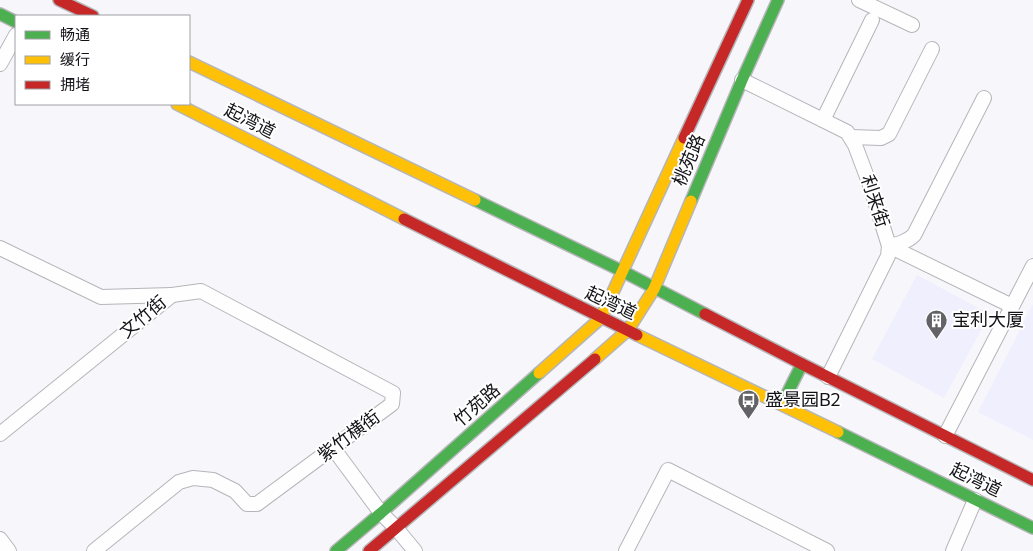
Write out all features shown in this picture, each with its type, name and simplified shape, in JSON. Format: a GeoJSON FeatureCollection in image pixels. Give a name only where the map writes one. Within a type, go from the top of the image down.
{"type":"FeatureCollection","features":[{"type":"Feature","properties":{"kind":"main road"},"geometry":{"type":"LineString","coordinates":[[59,0],[91,15]]}},
{"type":"Feature","properties":{"kind":"main road","name":"桃苑路"},"geometry":{"type":"LineString","coordinates":[[622,271],[748,0]]}},
{"type":"Feature","properties":{"kind":"main road","name":"桃苑路"},"geometry":{"type":"LineString","coordinates":[[628,330],[654,289],[742,80],[778,0]]}},
{"type":"Feature","properties":{"kind":"main road"},"geometry":{"type":"LineString","coordinates":[[0,14],[15,22]]}},
{"type":"Feature","properties":{"kind":"main road","name":"起湾道"},"geometry":{"type":"LineString","coordinates":[[190,62],[622,271],[654,289],[1033,480]]}},
{"type":"Feature","properties":{"kind":"main road","name":"起湾道"},"geometry":{"type":"LineString","coordinates":[[179,105],[601,318],[782,404],[1033,528]]}},
{"type":"Feature","properties":{"kind":"main road","name":"竹苑路"},"geometry":{"type":"LineString","coordinates":[[336,551],[601,318],[622,271]]}},
{"type":"Feature","properties":{"kind":"main road"},"geometry":{"type":"LineString","coordinates":[[369,551],[628,330]]}},
{"type":"Feature","properties":{"kind":"main road"},"geometry":{"type":"LineString","coordinates":[[782,404],[802,364]]}},
{"type":"Feature","properties":{"kind":"street"},"geometry":{"type":"LineString","coordinates":[[859,0],[912,25]]}},
{"type":"Feature","properties":{"kind":"street"},"geometry":{"type":"LineString","coordinates":[[823,120],[872,20]]}},
{"type":"Feature","properties":{"kind":"street"},"geometry":{"type":"LineString","coordinates":[[0,64],[15,37]]}},
{"type":"Feature","properties":{"kind":"street"},"geometry":{"type":"LineString","coordinates":[[742,80],[847,132],[851,137],[881,138],[888,134],[932,49]]}},
{"type":"Feature","properties":{"kind":"street"},"geometry":{"type":"LineString","coordinates":[[889,246],[902,242],[914,235],[984,98]]}},
{"type":"Feature","properties":{"kind":"street","name":"利来街"},"geometry":{"type":"LineString","coordinates":[[828,377],[884,266],[889,246],[870,185],[851,137]]}},
{"type":"Feature","properties":{"kind":"street"},"geometry":{"type":"LineString","coordinates":[[889,246],[1012,306]]}},
{"type":"Feature","properties":{"kind":"street","name":"文竹街"},"geometry":{"type":"LineString","coordinates":[[0,248],[101,296],[172,295]]}},
{"type":"Feature","properties":{"kind":"street"},"geometry":{"type":"LineString","coordinates":[[945,436],[1033,266]]}},
{"type":"Feature","properties":{"kind":"street","name":"紫竹横街"},"geometry":{"type":"LineString","coordinates":[[94,551],[179,482],[193,478],[213,480],[235,491],[247,504],[257,504],[392,404],[393,393],[201,291],[172,295]]}},
{"type":"Feature","properties":{"kind":"street","name":"文竹街"},"geometry":{"type":"LineString","coordinates":[[0,434],[172,295]]}},
{"type":"Feature","properties":{"kind":"street"},"geometry":{"type":"LineString","coordinates":[[333,448],[381,513],[415,551]]}},
{"type":"Feature","properties":{"kind":"street"},"geometry":{"type":"LineString","coordinates":[[626,551],[668,470],[827,551]]}},
{"type":"Feature","properties":{"kind":"street"},"geometry":{"type":"LineString","coordinates":[[953,551],[975,500]]}},
{"type":"Feature","properties":{"kind":"street"},"geometry":{"type":"LineString","coordinates":[[0,540],[9,551]]}},
{"type":"Feature","properties":{"kind":"shaded area","name":"宝利大厦"},"geometry":{"type":"Polygon","coordinates":[[[917,275],[990,314],[944,398],[872,359],[917,275]]]}},
{"type":"Feature","properties":{"kind":"shaded area"},"geometry":{"type":"Polygon","coordinates":[[[1033,304],[1033,440],[978,412],[1033,304]]]}},
{"type":"Feature","properties":{"kind":"traffic: fast"},"geometry":{"type":"LineString","coordinates":[[691,201],[778,0]]}},
{"type":"Feature","properties":{"kind":"traffic: fast"},"geometry":{"type":"LineString","coordinates":[[0,14],[15,22]]}},
{"type":"Feature","properties":{"kind":"traffic: fast"},"geometry":{"type":"LineString","coordinates":[[475,200],[622,271],[705,314]]}},
{"type":"Feature","properties":{"kind":"traffic: fast"},"geometry":{"type":"LineString","coordinates":[[782,404],[802,364]]}},
{"type":"Feature","properties":{"kind":"traffic: fast"},"geometry":{"type":"LineString","coordinates":[[336,551],[539,373]]}},
{"type":"Feature","properties":{"kind":"traffic: fast"},"geometry":{"type":"LineString","coordinates":[[838,432],[1033,528]]}},
{"type":"Feature","properties":{"kind":"traffic: slow"},"geometry":{"type":"LineString","coordinates":[[190,62],[475,200]]}},
{"type":"Feature","properties":{"kind":"traffic: slow"},"geometry":{"type":"LineString","coordinates":[[179,105],[404,219]]}},
{"type":"Feature","properties":{"kind":"traffic: slow"},"geometry":{"type":"LineString","coordinates":[[539,373],[601,318],[684,138]]}},
{"type":"Feature","properties":{"kind":"traffic: slow"},"geometry":{"type":"LineString","coordinates":[[595,359],[628,330],[654,289],[691,201]]}},
{"type":"Feature","properties":{"kind":"traffic: slow"},"geometry":{"type":"LineString","coordinates":[[637,335],[838,432]]}},
{"type":"Feature","properties":{"kind":"traffic: jam"},"geometry":{"type":"LineString","coordinates":[[59,0],[91,15]]}},
{"type":"Feature","properties":{"kind":"traffic: jam"},"geometry":{"type":"LineString","coordinates":[[684,138],[748,0]]}},
{"type":"Feature","properties":{"kind":"traffic: jam"},"geometry":{"type":"LineString","coordinates":[[404,219],[637,335]]}},
{"type":"Feature","properties":{"kind":"traffic: jam"},"geometry":{"type":"LineString","coordinates":[[705,314],[1033,480]]}},
{"type":"Feature","properties":{"kind":"traffic: jam"},"geometry":{"type":"LineString","coordinates":[[369,551],[595,359]]}},
{"type":"Feature","properties":{"kind":"place","name":"宝利大厦"},"geometry":{"type":"Point","coordinates":[936,339]}},
{"type":"Feature","properties":{"kind":"place","name":"盛景园B2"},"geometry":{"type":"Point","coordinates":[749,419]}}]}
